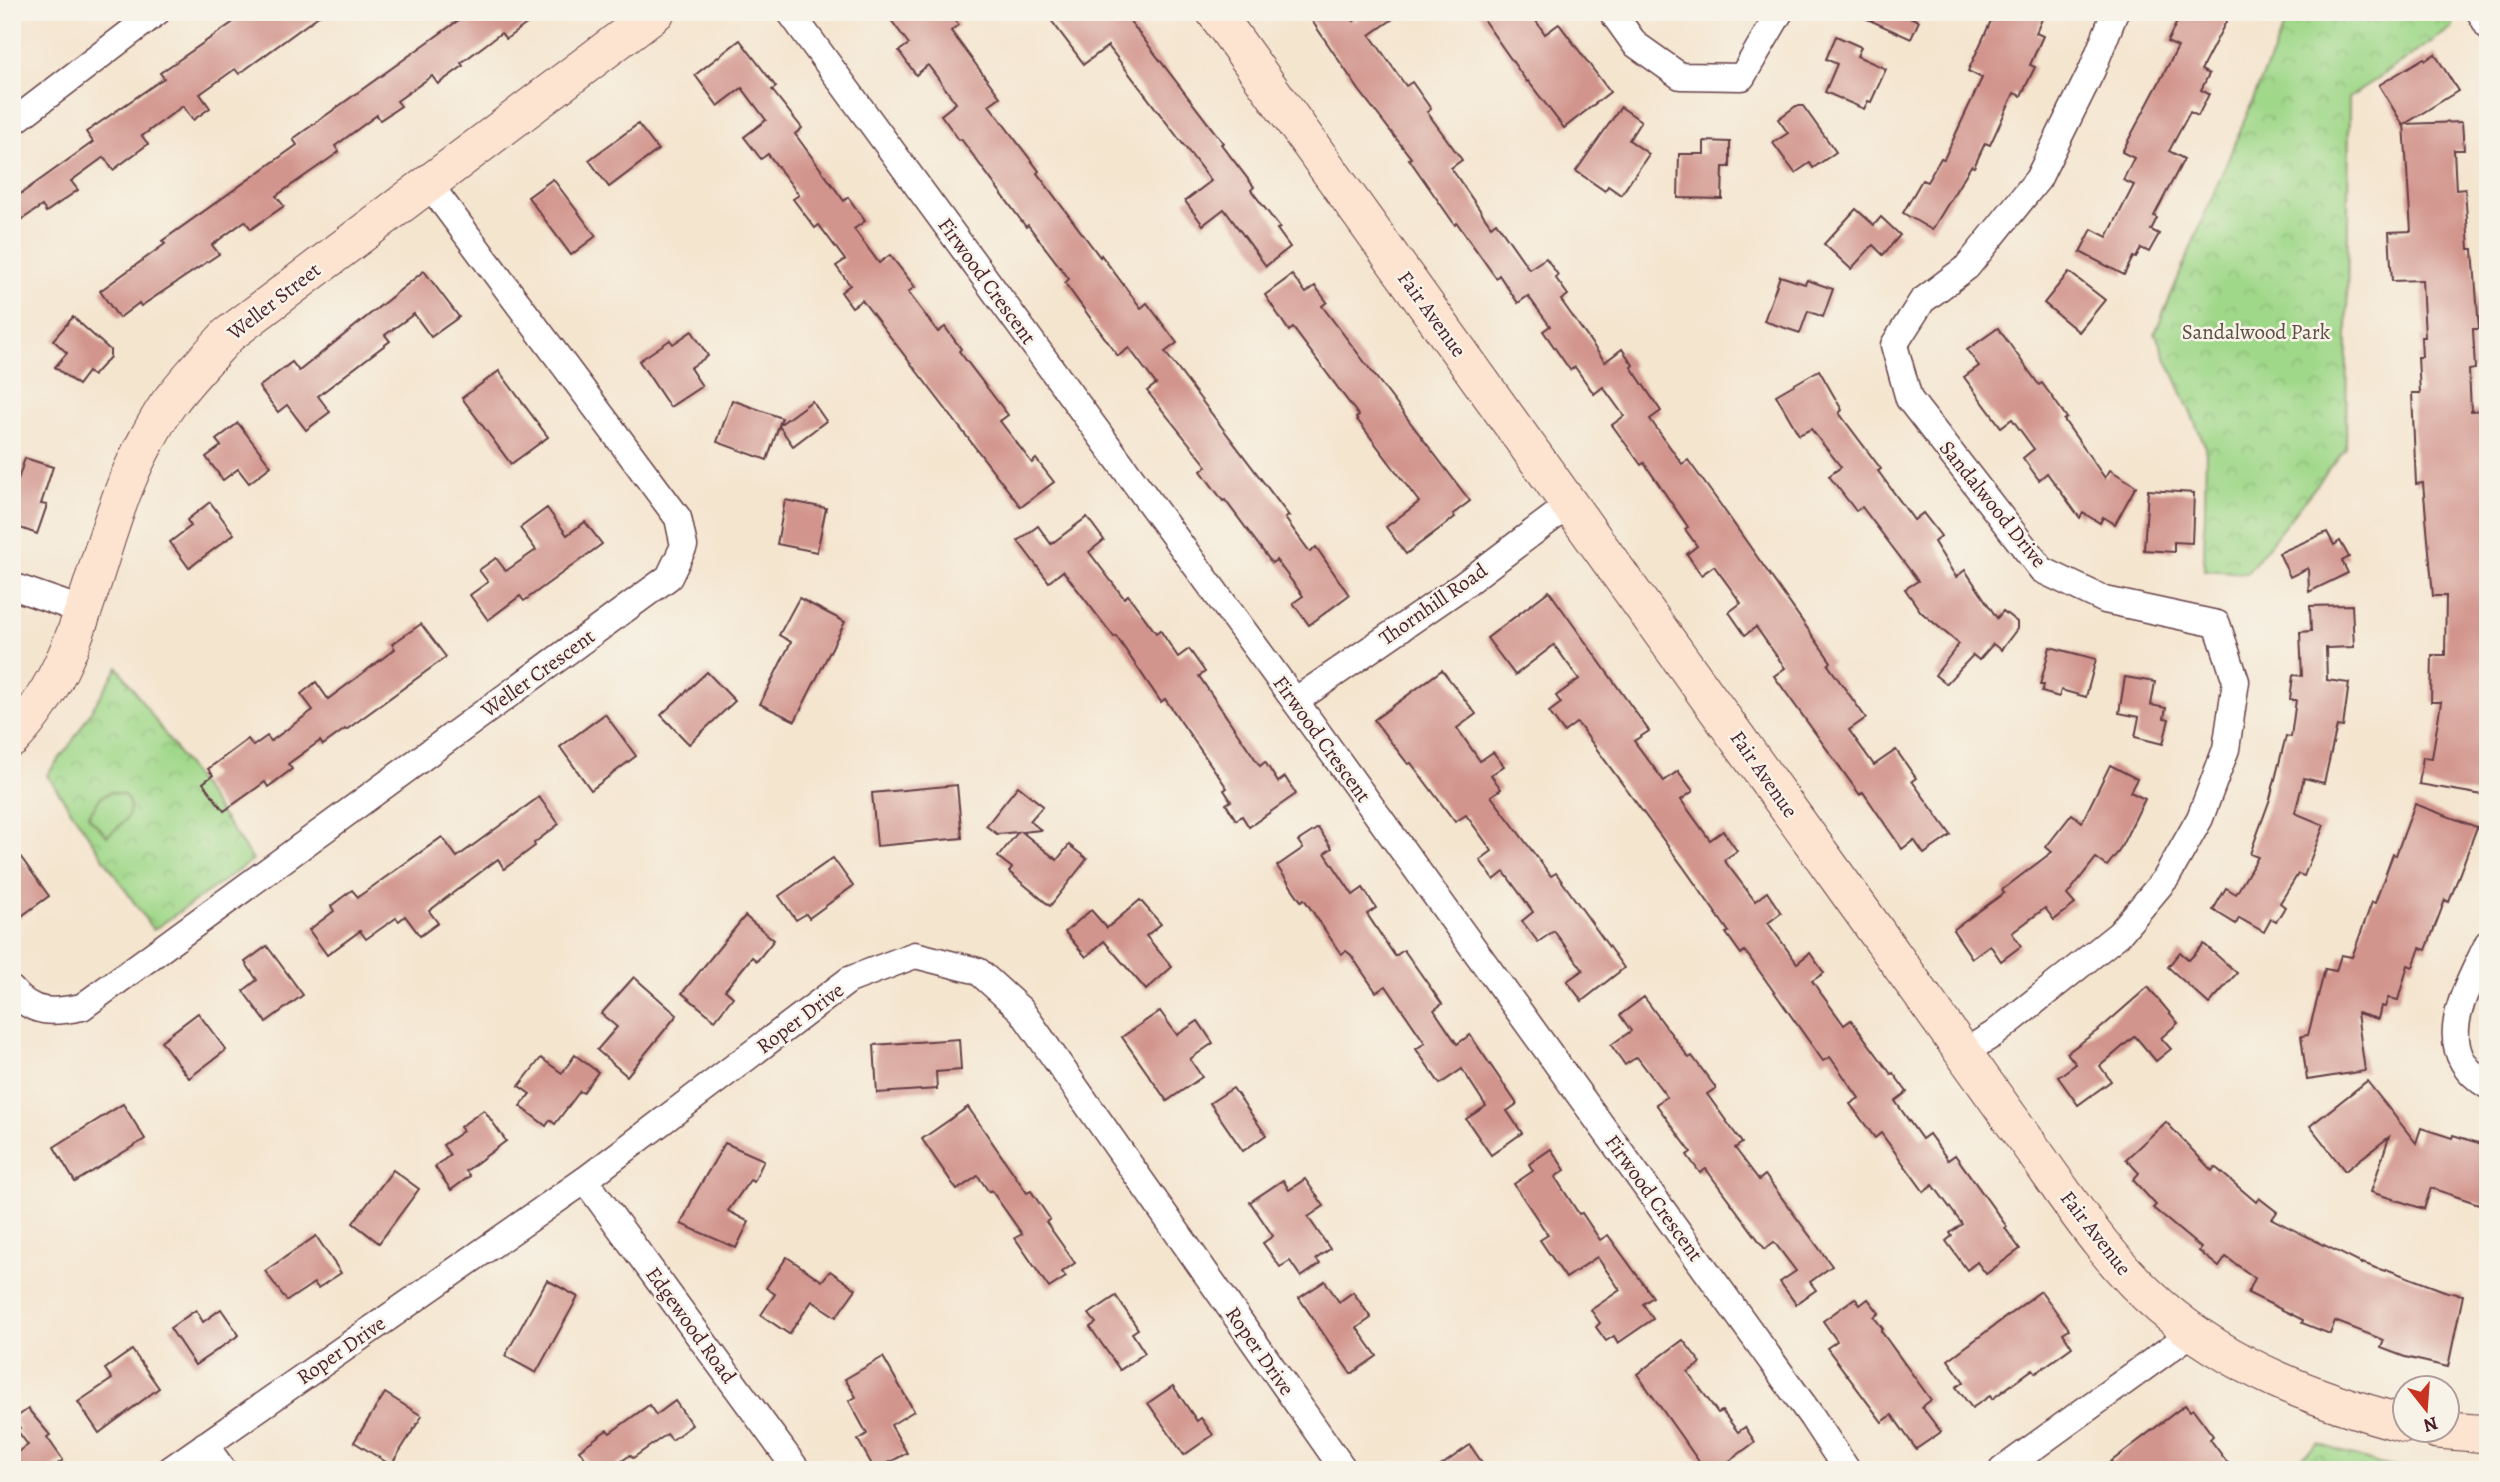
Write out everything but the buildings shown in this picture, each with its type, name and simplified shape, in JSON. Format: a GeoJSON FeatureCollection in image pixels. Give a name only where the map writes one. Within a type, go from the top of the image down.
{"type":"FeatureCollection","features":[{"type":"Feature","properties":{"kind":"street"},"geometry":{"type":"LineString","coordinates":[[13,120],[157,12]]}},
{"type":"Feature","properties":{"kind":"street","name":"Weller Street"},"geometry":{"type":"LineString","coordinates":[[12,739],[28,723],[60,671],[84,611],[128,478],[170,401],[228,335],[656,12]]}},
{"type":"Feature","properties":{"kind":"street","name":"Firwood Crescent"},"geometry":{"type":"LineString","coordinates":[[790,12],[1295,701],[1804,1406],[1847,1470]]}},
{"type":"Feature","properties":{"kind":"street","name":"Fair Avenue"},"geometry":{"type":"LineString","coordinates":[[1215,12],[1569,505],[1634,590],[2108,1253],[2153,1300],[2193,1332],[2238,1362],[2284,1384],[2329,1401],[2392,1420]]}},
{"type":"Feature","properties":{"kind":"street"},"geometry":{"type":"LineString","coordinates":[[1612,12],[1635,44],[1680,76],[1742,77],[1780,12]]}},
{"type":"Feature","properties":{"kind":"street","name":"Sandalwood Drive"},"geometry":{"type":"LineString","coordinates":[[1963,1053],[1994,1034],[2119,934],[2166,878],[2200,818],[2225,749],[2236,681],[2217,624],[2105,600],[2042,570],[1909,399],[1894,345],[1922,301],[1967,267],[2038,179],[2092,70],[2115,12]]}},
{"type":"Feature","properties":{"kind":"street"},"geometry":{"type":"LineString","coordinates":[[2480,12],[2488,26]]}},
{"type":"Feature","properties":{"kind":"street","name":"Weller Crescent"},"geometry":{"type":"LineString","coordinates":[[12,990],[22,1002],[53,1013],[82,1007],[669,577],[684,546],[678,518],[429,184]]}},
{"type":"Feature","properties":{"kind":"street","name":"Thornhill Road"},"geometry":{"type":"LineString","coordinates":[[1295,701],[1462,586],[1569,505]]}},
{"type":"Feature","properties":{"kind":"street"},"geometry":{"type":"LineString","coordinates":[[12,586],[84,611]]}},
{"type":"Feature","properties":{"kind":"street"},"geometry":{"type":"LineString","coordinates":[[2488,943],[2460,1004],[2454,1025],[2455,1046],[2472,1075],[2488,1086]]}},
{"type":"Feature","properties":{"kind":"street","name":"Roper Drive"},"geometry":{"type":"LineString","coordinates":[[170,1470],[585,1180],[849,980],[915,955],[978,971],[1021,1010],[1344,1470]]}},
{"type":"Feature","properties":{"kind":"street","name":"Edgewood Road"},"geometry":{"type":"LineString","coordinates":[[585,1180],[797,1470]]}},
{"type":"Feature","properties":{"kind":"street"},"geometry":{"type":"LineString","coordinates":[[2002,1470],[2193,1332]]}},
{"type":"Feature","properties":{"kind":"street"},"geometry":{"type":"LineString","coordinates":[[2462,1432],[2488,1434]]}},
{"type":"Feature","properties":{"kind":"street"},"geometry":{"type":"LineString","coordinates":[[205,1445],[223,1470]]}},
{"type":"Feature","properties":{"kind":"green space","name":"Sandalwood Park"},"geometry":{"type":"Polygon","coordinates":[[[2290,12],[2451,12],[2453,27],[2349,98],[2346,448],[2247,573],[2204,570],[2206,447],[2155,333],[2290,12]]]}},
{"type":"Feature","properties":{"kind":"green space"},"geometry":{"type":"Polygon","coordinates":[[[118,667],[253,860],[153,930],[47,775],[72,742],[118,667]]]}},
{"type":"Feature","properties":{"kind":"green space"},"geometry":{"type":"Polygon","coordinates":[[[111,792],[124,795],[130,807],[126,818],[107,836],[88,816],[101,797],[111,792]]]}},
{"type":"Feature","properties":{"kind":"green space"},"geometry":{"type":"Polygon","coordinates":[[[2318,1444],[2379,1464],[2410,1470],[2283,1470],[2318,1444]]]}}]}
